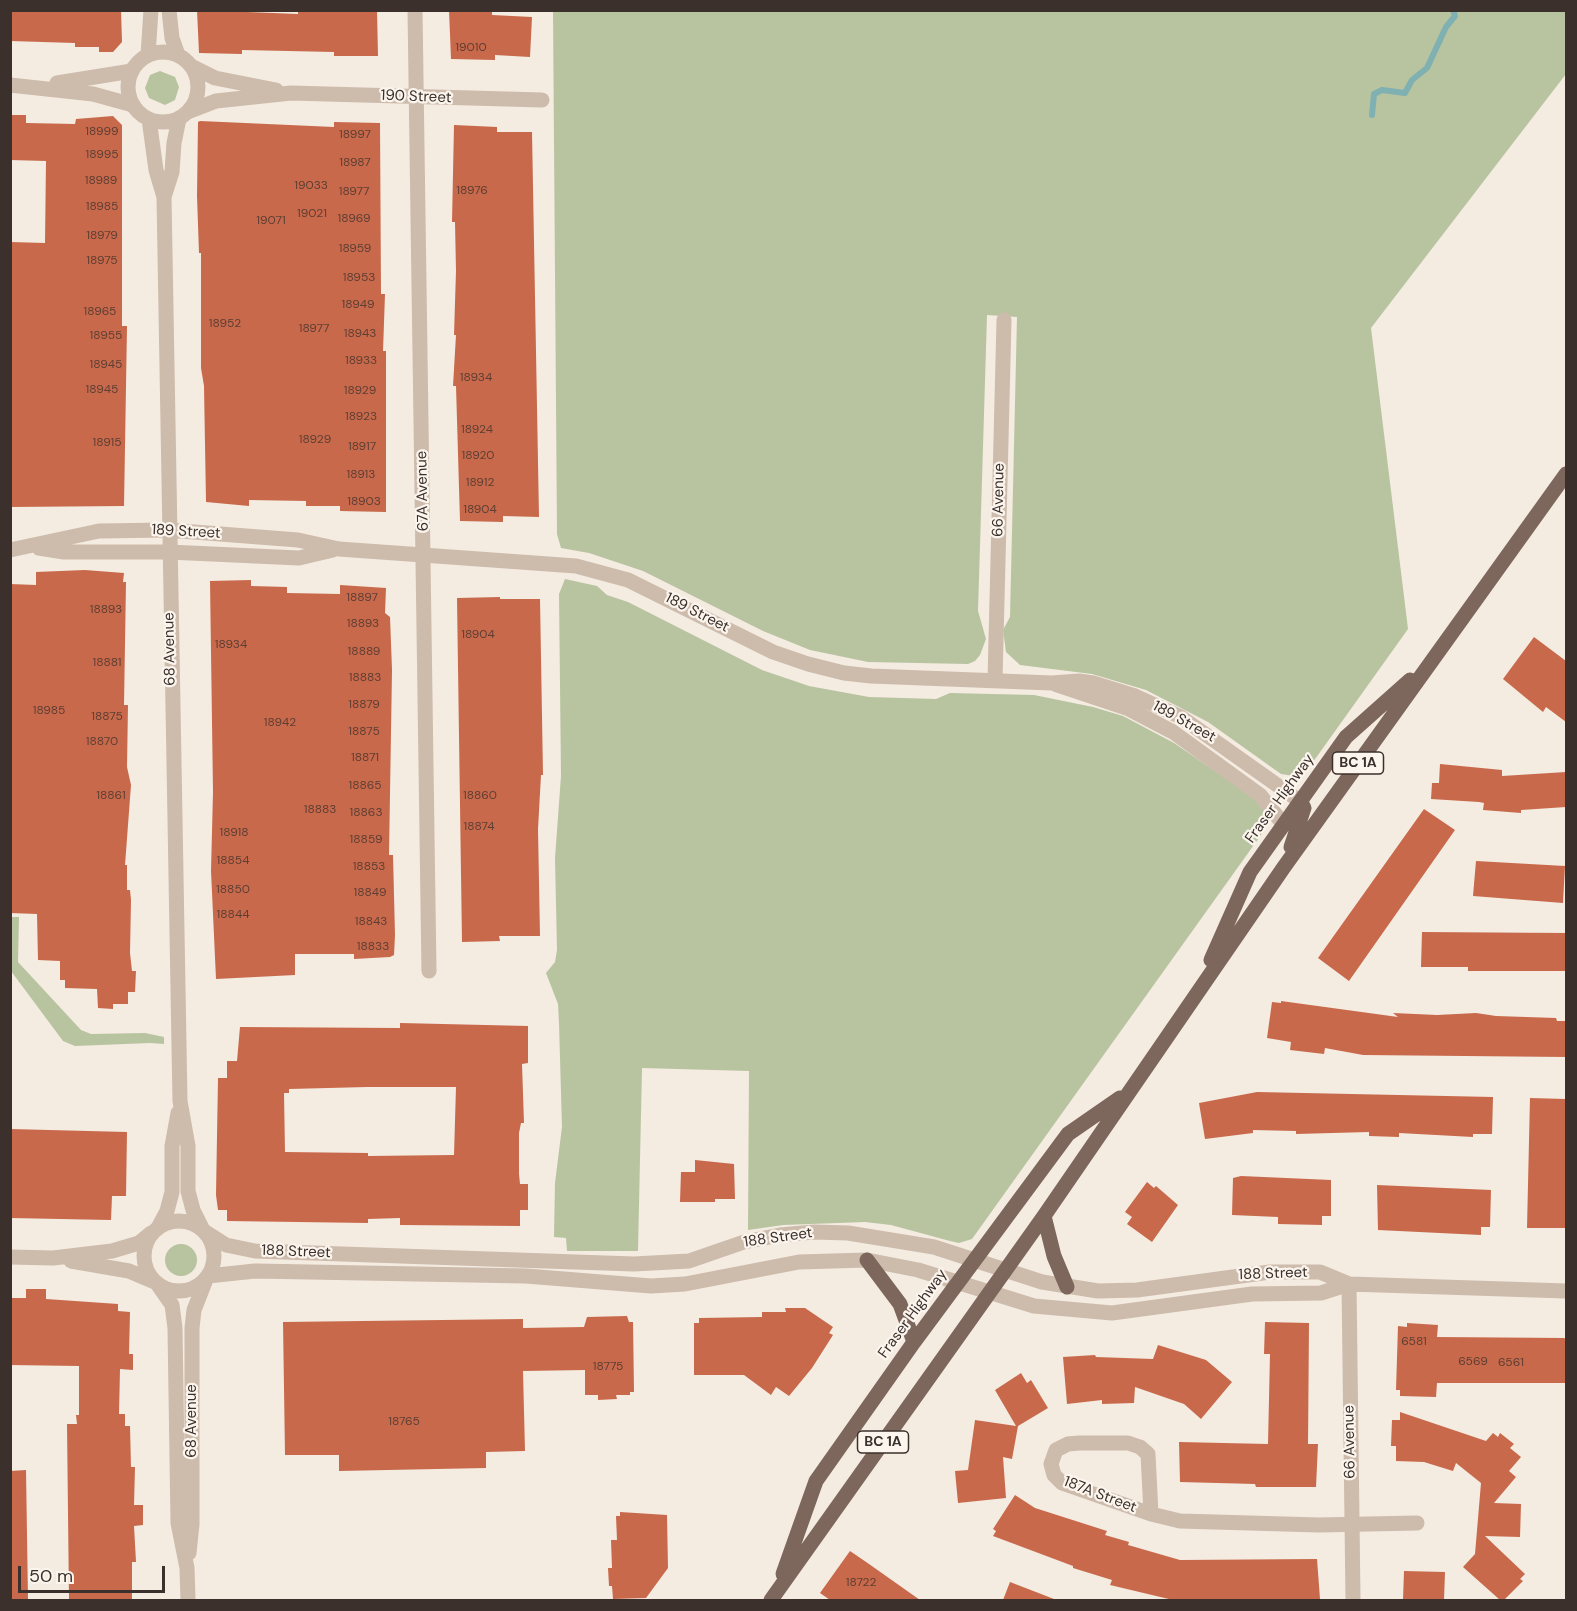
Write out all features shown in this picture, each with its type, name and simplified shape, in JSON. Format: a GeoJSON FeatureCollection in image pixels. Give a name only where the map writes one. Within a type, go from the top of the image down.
{"type":"FeatureCollection","features":[{"type":"Feature","properties":{"kind":"main road","name":"Fraser Highway"},"geometry":{"type":"LineString","coordinates":[[774,1596],[1044,1216],[1284,867],[1566,474]]}},
{"type":"Feature","properties":{"kind":"main road","name":"Fraser Highway"},"geometry":{"type":"LineString","coordinates":[[1199,988],[1250,872],[1346,737],[1433,660]]}},
{"type":"Feature","properties":{"kind":"main road"},"geometry":{"type":"LineString","coordinates":[[1284,867],[1304,808],[1301,802]]}},
{"type":"Feature","properties":{"kind":"main road","name":"Fraser Highway"},"geometry":{"type":"LineString","coordinates":[[774,1596],[816,1481],[914,1342],[1068,1134],[1126,1094]]}},
{"type":"Feature","properties":{"kind":"main road"},"geometry":{"type":"LineString","coordinates":[[1044,1216],[1054,1256],[1067,1287]]}},
{"type":"Feature","properties":{"kind":"main road"},"geometry":{"type":"LineString","coordinates":[[867,1260],[900,1304],[914,1342]]}},
{"type":"Feature","properties":{"kind":"street"},"geometry":{"type":"LineString","coordinates":[[148,56],[151,10]]}},
{"type":"Feature","properties":{"kind":"street"},"geometry":{"type":"LineString","coordinates":[[169,10],[172,38],[178,55]]}},
{"type":"Feature","properties":{"kind":"street","name":"67A Avenue"},"geometry":{"type":"LineString","coordinates":[[415,10],[429,971]]}},
{"type":"Feature","properties":{"kind":"street"},"geometry":{"type":"LineString","coordinates":[[10,85],[36,86],[93,94],[133,105],[149,120],[166,123],[184,115],[199,91],[198,78],[192,66],[178,55],[160,52],[148,56],[132,71],[36,86]]}},
{"type":"Feature","properties":{"kind":"street","name":"190 Street"},"geometry":{"type":"LineString","coordinates":[[192,66],[215,78],[291,93]]}},
{"type":"Feature","properties":{"kind":"street"},"geometry":{"type":"LineString","coordinates":[[132,71],[128,88],[133,105]]}},
{"type":"Feature","properties":{"kind":"street","name":"190 Street"},"geometry":{"type":"LineString","coordinates":[[184,115],[216,101],[291,93],[542,100]]}},
{"type":"Feature","properties":{"kind":"street","name":"68 Avenue"},"geometry":{"type":"LineString","coordinates":[[164,197],[172,172],[174,143],[184,115]]}},
{"type":"Feature","properties":{"kind":"street","name":"68 Avenue"},"geometry":{"type":"LineString","coordinates":[[149,120],[156,170],[164,197],[168,552],[180,1101],[188,1146],[188,1191],[204,1230]]}},
{"type":"Feature","properties":{"kind":"street","name":"66 Avenue"},"geometry":{"type":"LineString","coordinates":[[995,680],[1004,320]]}},
{"type":"Feature","properties":{"kind":"street","name":"189 Street"},"geometry":{"type":"LineString","coordinates":[[10,550],[33,547],[99,531],[168,530],[298,540],[339,549],[533,561],[602,572],[668,598],[773,652],[844,673],[883,677],[1052,683],[1079,681],[1135,696],[1181,717],[1301,802]]}},
{"type":"Feature","properties":{"kind":"street","name":"189 Street"},"geometry":{"type":"LineString","coordinates":[[33,547],[64,552],[168,552],[299,558],[339,549]]}},
{"type":"Feature","properties":{"kind":"street","name":"189 Street"},"geometry":{"type":"LineString","coordinates":[[1052,683],[1129,709],[1173,732],[1260,795],[1284,825]]}},
{"type":"Feature","properties":{"kind":"street","name":"68 Avenue"},"geometry":{"type":"LineString","coordinates":[[157,1228],[167,1211],[171,1192],[172,1146],[180,1101]]}},
{"type":"Feature","properties":{"kind":"street"},"geometry":{"type":"LineString","coordinates":[[10,1257],[53,1258],[129,1271],[169,1290],[182,1291],[195,1288],[208,1277],[214,1264],[214,1251],[204,1230],[194,1224],[180,1221],[167,1222],[139,1243],[128,1248],[53,1258]]}},
{"type":"Feature","properties":{"kind":"street"},"geometry":{"type":"LineString","coordinates":[[157,1228],[146,1244],[144,1257],[149,1274],[158,1284]]}},
{"type":"Feature","properties":{"kind":"street","name":"188 Street"},"geometry":{"type":"LineString","coordinates":[[204,1230],[226,1245],[255,1251],[634,1264],[688,1261],[744,1242],[814,1232],[898,1239],[975,1259],[1029,1279],[1098,1291],[1137,1290],[1270,1272],[1320,1272],[1349,1284]]}},
{"type":"Feature","properties":{"kind":"street","name":"188 Street"},"geometry":{"type":"LineString","coordinates":[[208,1277],[255,1271],[526,1276],[651,1286],[685,1284],[799,1262],[867,1260],[918,1270],[988,1293],[1055,1309],[1112,1313],[1252,1294],[1321,1293],[1349,1284],[1566,1291]]}},
{"type":"Feature","properties":{"kind":"street","name":"68 Avenue"},"geometry":{"type":"LineString","coordinates":[[188,1600],[187,1568],[192,1524],[192,1328],[194,1310],[208,1277]]}},
{"type":"Feature","properties":{"kind":"street","name":"68 Avenue"},"geometry":{"type":"LineString","coordinates":[[158,1284],[172,1305],[175,1328],[178,1523],[187,1568]]}},
{"type":"Feature","properties":{"kind":"street","name":"66 Avenue"},"geometry":{"type":"LineString","coordinates":[[1349,1284],[1353,1600]]}},
{"type":"Feature","properties":{"kind":"street","name":"187A Street"},"geometry":{"type":"LineString","coordinates":[[1150,1514],[1148,1454],[1140,1446],[1128,1443],[1079,1443],[1068,1444],[1056,1450],[1051,1464],[1054,1475],[1062,1483],[1150,1514],[1180,1521],[1417,1523]]}},
{"type":"Feature","properties":{"kind":"green space"},"geometry":{"type":"Polygon","coordinates":[[[553,11],[1566,11],[1566,74],[1371,328],[1408,629],[1308,769],[1294,776],[1281,774],[1208,722],[1146,690],[1092,674],[1020,665],[1006,652],[1003,630],[1010,617],[1017,317],[987,315],[978,611],[986,639],[975,661],[968,664],[868,662],[810,650],[763,631],[643,571],[589,553],[561,548],[557,534],[553,11]]]}},
{"type":"Feature","properties":{"kind":"green space"},"geometry":{"type":"Polygon","coordinates":[[[160,71],[175,77],[179,87],[175,100],[165,105],[149,98],[145,88],[150,75],[160,71]]]}},
{"type":"Feature","properties":{"kind":"green space"},"geometry":{"type":"Polygon","coordinates":[[[565,579],[597,586],[607,595],[628,602],[762,670],[809,686],[869,697],[936,699],[950,693],[1034,695],[1093,707],[1123,716],[1174,743],[1253,797],[1263,808],[1266,820],[1261,835],[972,1239],[959,1243],[891,1225],[865,1222],[783,1225],[748,1230],[749,1071],[642,1068],[638,1251],[567,1251],[566,1238],[554,1237],[555,1183],[562,1127],[559,1023],[558,1004],[546,973],[555,962],[557,950],[555,858],[561,776],[559,594],[565,579]]]}},
{"type":"Feature","properties":{"kind":"green space"},"geometry":{"type":"Polygon","coordinates":[[[10,917],[19,917],[18,962],[81,1030],[91,1034],[145,1033],[164,1037],[164,1044],[75,1046],[63,1041],[11,971],[10,917]]]}},
{"type":"Feature","properties":{"kind":"green space"},"geometry":{"type":"Polygon","coordinates":[[[181,1244],[193,1248],[197,1260],[193,1272],[181,1276],[169,1272],[165,1260],[169,1248],[181,1244]]]}},
{"type":"Feature","properties":{"kind":"building"},"geometry":{"type":"Polygon","coordinates":[[[10,10],[121,10],[122,42],[113,52],[99,52],[99,47],[75,47],[75,43],[10,41],[10,10]]]}},
{"type":"Feature","properties":{"kind":"building"},"geometry":{"type":"Polygon","coordinates":[[[197,10],[298,14],[298,10],[377,10],[378,56],[334,56],[334,52],[242,50],[242,54],[199,53],[197,10]]]}},
{"type":"Feature","properties":{"kind":"building"},"geometry":{"type":"Polygon","coordinates":[[[449,10],[492,11],[492,15],[532,17],[530,57],[495,55],[495,60],[451,59],[449,10]]]}},
{"type":"Feature","properties":{"kind":"building"},"geometry":{"type":"Polygon","coordinates":[[[10,115],[26,115],[26,123],[75,124],[76,119],[113,116],[122,125],[122,326],[127,326],[124,506],[10,507],[10,242],[45,243],[46,161],[10,160],[10,115]]]}},
{"type":"Feature","properties":{"kind":"building"},"geometry":{"type":"Polygon","coordinates":[[[198,122],[334,127],[334,122],[380,123],[381,294],[385,294],[383,351],[386,351],[386,512],[340,511],[340,506],[306,506],[306,501],[249,500],[249,506],[206,502],[204,386],[201,368],[201,253],[199,253],[197,196],[198,122]]]}},
{"type":"Feature","properties":{"kind":"building"},"geometry":{"type":"Polygon","coordinates":[[[454,125],[497,127],[497,132],[532,132],[539,517],[503,516],[503,522],[460,521],[456,386],[453,386],[456,335],[454,335],[455,222],[452,222],[454,125]]]}},
{"type":"Feature","properties":{"kind":"building"},"geometry":{"type":"Polygon","coordinates":[[[85,570],[124,573],[123,582],[126,582],[124,705],[128,705],[127,767],[131,785],[125,865],[127,865],[127,890],[130,890],[131,900],[130,953],[132,971],[136,971],[135,992],[128,992],[128,1004],[113,1004],[113,1009],[98,1008],[97,989],[65,988],[65,980],[60,980],[60,961],[38,960],[37,914],[10,913],[10,584],[36,585],[36,572],[85,570]]]}},
{"type":"Feature","properties":{"kind":"building"},"geometry":{"type":"Polygon","coordinates":[[[251,580],[251,586],[287,587],[287,593],[340,594],[340,585],[386,588],[385,613],[390,617],[392,670],[389,855],[393,855],[395,935],[394,955],[390,957],[354,959],[354,954],[295,954],[295,975],[216,979],[211,871],[213,792],[210,581],[251,580]]]}},
{"type":"Feature","properties":{"kind":"building"},"geometry":{"type":"Polygon","coordinates":[[[500,597],[500,599],[540,599],[543,775],[541,775],[538,829],[540,936],[499,936],[500,941],[462,942],[457,598],[500,597]]]}},
{"type":"Feature","properties":{"kind":"building"},"geometry":{"type":"Polygon","coordinates":[[[1534,637],[1566,661],[1566,722],[1546,707],[1543,712],[1503,679],[1534,637]]]}},
{"type":"Feature","properties":{"kind":"building"},"geometry":{"type":"Polygon","coordinates":[[[1440,764],[1502,770],[1502,776],[1566,772],[1566,807],[1521,810],[1521,813],[1483,810],[1484,803],[1479,802],[1431,799],[1432,783],[1439,783],[1440,764]]]}},
{"type":"Feature","properties":{"kind":"building"},"geometry":{"type":"Polygon","coordinates":[[[1424,809],[1455,830],[1349,981],[1318,958],[1424,809]]]}},
{"type":"Feature","properties":{"kind":"building"},"geometry":{"type":"Polygon","coordinates":[[[1476,861],[1565,866],[1563,903],[1473,896],[1476,861]]]}},
{"type":"Feature","properties":{"kind":"building"},"geometry":{"type":"Polygon","coordinates":[[[1422,932],[1566,933],[1566,971],[1468,971],[1468,967],[1421,967],[1422,932]]]}},
{"type":"Feature","properties":{"kind":"building"},"geometry":{"type":"Polygon","coordinates":[[[1281,1001],[1398,1017],[1393,1013],[1437,1015],[1476,1013],[1556,1018],[1557,1021],[1566,1021],[1566,1057],[1363,1055],[1325,1048],[1324,1054],[1290,1050],[1291,1042],[1267,1038],[1272,1002],[1281,1003],[1281,1001]]]}},
{"type":"Feature","properties":{"kind":"building"},"geometry":{"type":"Polygon","coordinates":[[[400,1023],[528,1026],[528,1063],[522,1064],[524,1123],[521,1123],[519,1133],[519,1174],[520,1184],[528,1184],[528,1210],[520,1210],[520,1226],[400,1225],[400,1218],[368,1219],[368,1223],[227,1221],[227,1210],[218,1210],[216,1195],[218,1078],[227,1078],[227,1061],[237,1061],[240,1027],[400,1028],[400,1023]],[[456,1087],[289,1089],[289,1093],[284,1093],[285,1152],[368,1153],[368,1156],[454,1155],[456,1087]]]}},
{"type":"Feature","properties":{"kind":"building"},"geometry":{"type":"Polygon","coordinates":[[[1257,1092],[1493,1097],[1492,1134],[1473,1134],[1473,1137],[1399,1133],[1399,1137],[1369,1136],[1369,1132],[1296,1134],[1296,1131],[1253,1130],[1253,1133],[1205,1139],[1199,1103],[1257,1092]]]}},
{"type":"Feature","properties":{"kind":"building"},"geometry":{"type":"Polygon","coordinates":[[[1530,1098],[1566,1099],[1565,1228],[1527,1228],[1530,1098]]]}},
{"type":"Feature","properties":{"kind":"building"},"geometry":{"type":"Polygon","coordinates":[[[10,1129],[127,1132],[126,1196],[112,1196],[111,1220],[10,1218],[10,1129]]]}},
{"type":"Feature","properties":{"kind":"building"},"geometry":{"type":"Polygon","coordinates":[[[695,1160],[734,1164],[735,1199],[715,1199],[715,1202],[680,1202],[681,1172],[695,1172],[695,1160]]]}},
{"type":"Feature","properties":{"kind":"building"},"geometry":{"type":"Polygon","coordinates":[[[1241,1176],[1331,1180],[1331,1216],[1322,1216],[1322,1225],[1278,1224],[1278,1217],[1232,1215],[1233,1178],[1241,1176]]]}},
{"type":"Feature","properties":{"kind":"building"},"geometry":{"type":"Polygon","coordinates":[[[1147,1182],[1154,1188],[1156,1186],[1178,1205],[1152,1242],[1127,1224],[1132,1217],[1125,1212],[1147,1182]]]}},
{"type":"Feature","properties":{"kind":"building"},"geometry":{"type":"Polygon","coordinates":[[[1377,1185],[1491,1190],[1490,1227],[1481,1227],[1481,1235],[1378,1230],[1377,1185]]]}},
{"type":"Feature","properties":{"kind":"building"},"geometry":{"type":"Polygon","coordinates":[[[26,1289],[46,1289],[46,1299],[118,1304],[118,1311],[130,1312],[129,1354],[133,1354],[133,1370],[120,1369],[119,1414],[125,1414],[125,1426],[130,1426],[131,1467],[135,1467],[134,1505],[143,1505],[143,1525],[134,1526],[136,1562],[132,1562],[132,1600],[69,1600],[67,1424],[77,1424],[76,1415],[79,1415],[79,1366],[10,1365],[10,1298],[26,1298],[26,1289]]]}},
{"type":"Feature","properties":{"kind":"building"},"geometry":{"type":"Polygon","coordinates":[[[785,1308],[805,1308],[833,1327],[829,1333],[833,1335],[812,1368],[789,1396],[776,1387],[771,1395],[744,1375],[694,1375],[694,1323],[699,1323],[699,1318],[762,1317],[762,1312],[786,1312],[785,1308]]]}},
{"type":"Feature","properties":{"kind":"building"},"geometry":{"type":"Polygon","coordinates":[[[627,1316],[629,1322],[633,1322],[634,1392],[630,1392],[630,1395],[616,1395],[617,1399],[598,1400],[598,1395],[585,1395],[585,1370],[523,1371],[525,1451],[486,1452],[486,1468],[339,1471],[339,1455],[285,1455],[283,1322],[523,1319],[523,1328],[584,1327],[587,1317],[627,1316]]]}},
{"type":"Feature","properties":{"kind":"building"},"geometry":{"type":"Polygon","coordinates":[[[1265,1322],[1309,1323],[1308,1444],[1318,1444],[1316,1487],[1256,1487],[1255,1484],[1180,1482],[1179,1442],[1268,1444],[1270,1354],[1264,1354],[1265,1322]]]}},
{"type":"Feature","properties":{"kind":"building"},"geometry":{"type":"Polygon","coordinates":[[[1407,1323],[1438,1325],[1437,1337],[1564,1338],[1566,1339],[1566,1383],[1437,1383],[1436,1397],[1400,1396],[1400,1390],[1396,1390],[1398,1326],[1407,1327],[1407,1323]]]}},
{"type":"Feature","properties":{"kind":"building"},"geometry":{"type":"Polygon","coordinates":[[[1158,1345],[1206,1360],[1232,1382],[1201,1419],[1184,1404],[1135,1387],[1134,1403],[1102,1404],[1102,1400],[1067,1404],[1063,1357],[1095,1355],[1096,1357],[1153,1359],[1158,1345]]]}},
{"type":"Feature","properties":{"kind":"building"},"geometry":{"type":"Polygon","coordinates":[[[1021,1373],[1027,1383],[1031,1380],[1048,1408],[1018,1426],[1012,1459],[1003,1457],[1006,1498],[958,1503],[955,1471],[968,1470],[975,1420],[1016,1426],[995,1390],[1021,1373]]]}},
{"type":"Feature","properties":{"kind":"building"},"geometry":{"type":"Polygon","coordinates":[[[1400,1412],[1486,1441],[1493,1433],[1498,1437],[1500,1433],[1514,1444],[1510,1448],[1521,1457],[1509,1471],[1516,1477],[1494,1503],[1521,1504],[1520,1537],[1485,1536],[1525,1574],[1520,1579],[1523,1581],[1504,1600],[1500,1600],[1463,1567],[1475,1554],[1481,1483],[1456,1463],[1453,1471],[1424,1462],[1396,1461],[1396,1446],[1391,1446],[1392,1420],[1400,1420],[1400,1412]]]}},
{"type":"Feature","properties":{"kind":"building"},"geometry":{"type":"Polygon","coordinates":[[[26,1470],[28,1600],[10,1600],[10,1471],[26,1470]]]}},
{"type":"Feature","properties":{"kind":"building"},"geometry":{"type":"Polygon","coordinates":[[[1015,1495],[1035,1508],[1107,1531],[1105,1535],[1129,1542],[1128,1545],[1180,1560],[1317,1559],[1320,1599],[1173,1600],[1110,1585],[1112,1580],[1073,1568],[1073,1566],[993,1536],[996,1531],[993,1529],[1015,1495]]]}},
{"type":"Feature","properties":{"kind":"building"},"geometry":{"type":"Polygon","coordinates":[[[620,1512],[667,1515],[668,1568],[646,1598],[613,1599],[612,1586],[609,1586],[608,1568],[612,1568],[611,1540],[617,1540],[616,1516],[620,1516],[620,1512]]]}},
{"type":"Feature","properties":{"kind":"building"},"geometry":{"type":"Polygon","coordinates":[[[850,1551],[920,1600],[830,1600],[820,1593],[850,1551]]]}},
{"type":"Feature","properties":{"kind":"building"},"geometry":{"type":"Polygon","coordinates":[[[1404,1571],[1445,1572],[1444,1600],[1403,1600],[1404,1571]]]}},
{"type":"Feature","properties":{"kind":"building"},"geometry":{"type":"Polygon","coordinates":[[[1010,1582],[1054,1599],[1003,1600],[1010,1582]]]}},
{"type":"Feature","properties":{"kind":"waterway"},"geometry":{"type":"LineString","coordinates":[[1372,115],[1374,94],[1382,90],[1405,93],[1412,80],[1427,68],[1446,27],[1455,16],[1453,10]]}}]}
